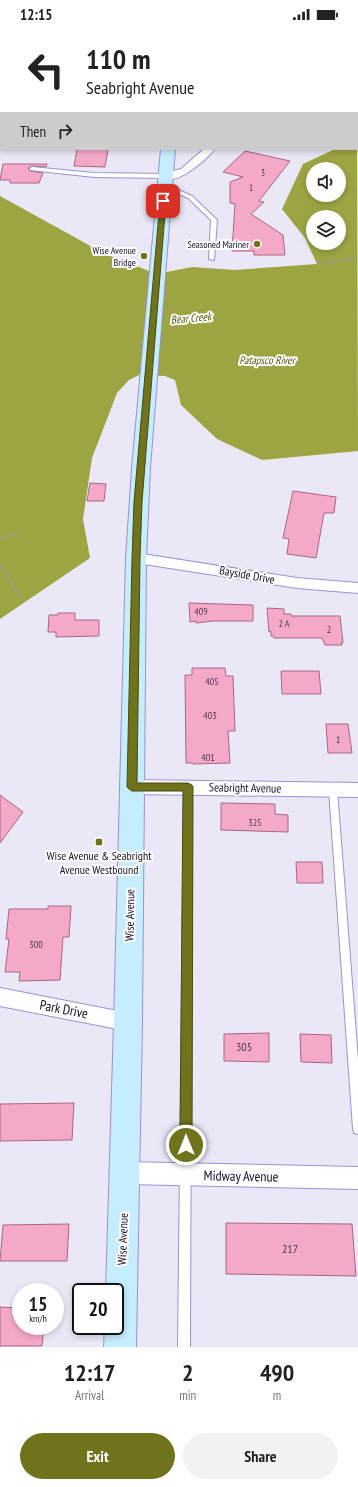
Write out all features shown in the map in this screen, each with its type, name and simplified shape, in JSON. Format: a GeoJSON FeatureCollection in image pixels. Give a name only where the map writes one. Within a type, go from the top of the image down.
{"type":"FeatureCollection","features":[{"type":"Feature","properties":{"kind":"main road","name":"Wise Avenue"},"geometry":{"type":"LineString","coordinates":[[120,1347],[125,1173],[136,558],[145,420],[168,150]]}},
{"type":"Feature","properties":{"kind":"street"},"geometry":{"type":"LineString","coordinates":[[165,182],[173,176],[184,172],[209,150]]}},
{"type":"Feature","properties":{"kind":"street","name":"Bayside Drive"},"geometry":{"type":"LineString","coordinates":[[136,558],[297,583],[358,588]]}},
{"type":"Feature","properties":{"kind":"street","name":"Seabright Avenue"},"geometry":{"type":"LineString","coordinates":[[132,787],[358,790]]}},
{"type":"Feature","properties":{"kind":"street","name":"Park Drive"},"geometry":{"type":"LineString","coordinates":[[0,997],[128,1022]]}},
{"type":"Feature","properties":{"kind":"street","name":"Midway Avenue"},"geometry":{"type":"LineString","coordinates":[[125,1173],[358,1178]]}},
{"type":"Feature","properties":{"kind":"lane"},"geometry":{"type":"LineString","coordinates":[[32,169],[165,182],[190,197],[214,220],[212,259]]}},
{"type":"Feature","properties":{"kind":"lane"},"geometry":{"type":"LineString","coordinates":[[184,1347],[188,787]]}},
{"type":"Feature","properties":{"kind":"lane"},"geometry":{"type":"LineString","coordinates":[[333,790],[358,1129]]}},
{"type":"Feature","properties":{"kind":"path"},"geometry":{"type":"LineString","coordinates":[[318,264],[358,258]]}},
{"type":"Feature","properties":{"kind":"path"},"geometry":{"type":"LineString","coordinates":[[0,538],[23,531]]}},
{"type":"Feature","properties":{"kind":"path"},"geometry":{"type":"LineString","coordinates":[[0,564],[23,603]]}},
{"type":"Feature","properties":{"kind":"water","name":"Patapsco River"},"geometry":{"type":"Polygon","coordinates":[[[333,150],[357,150],[358,451],[262,460],[217,439],[181,405],[175,380],[165,376],[139,375],[129,380],[117,393],[92,458],[83,519],[90,558],[0,619],[0,196],[105,254],[157,274],[192,267],[235,270],[317,264],[311,250],[346,250],[346,210],[306,210],[306,240],[282,209],[303,164],[306,163],[306,202],[346,202],[346,162],[307,162],[333,150]]]}},
{"type":"Feature","properties":{"kind":"building"},"geometry":{"type":"Polygon","coordinates":[[[77,150],[108,150],[105,167],[74,166],[77,150]]]}},
{"type":"Feature","properties":{"kind":"building"},"geometry":{"type":"Polygon","coordinates":[[[245,151],[290,161],[259,201],[264,202],[251,214],[283,235],[285,255],[254,255],[254,251],[232,251],[235,204],[230,203],[230,182],[243,177],[223,172],[245,151]]]}},
{"type":"Feature","properties":{"kind":"building"},"geometry":{"type":"Polygon","coordinates":[[[3,164],[47,164],[46,167],[32,166],[28,168],[30,171],[43,173],[39,183],[10,183],[10,180],[0,180],[3,164]]]}},
{"type":"Feature","properties":{"kind":"building"},"geometry":{"type":"Polygon","coordinates":[[[90,483],[106,484],[104,501],[87,501],[90,483]]]}},
{"type":"Feature","properties":{"kind":"building"},"geometry":{"type":"Polygon","coordinates":[[[293,491],[336,497],[334,513],[324,513],[316,558],[287,554],[289,539],[283,538],[293,491]]]}},
{"type":"Feature","properties":{"kind":"building"},"geometry":{"type":"Polygon","coordinates":[[[189,603],[253,605],[253,621],[190,622],[189,603]]]}},
{"type":"Feature","properties":{"kind":"building"},"geometry":{"type":"Polygon","coordinates":[[[267,608],[284,609],[284,614],[291,614],[291,616],[340,616],[343,643],[341,643],[342,645],[325,645],[322,638],[274,638],[271,636],[271,631],[269,632],[267,608]]]}},
{"type":"Feature","properties":{"kind":"building"},"geometry":{"type":"Polygon","coordinates":[[[58,613],[75,613],[75,620],[99,620],[99,636],[56,637],[56,632],[48,632],[49,615],[58,615],[58,613]]]}},
{"type":"Feature","properties":{"kind":"building"},"geometry":{"type":"Polygon","coordinates":[[[192,668],[225,668],[226,676],[233,676],[235,731],[228,731],[230,763],[186,763],[185,675],[192,675],[192,668]]]}},
{"type":"Feature","properties":{"kind":"building"},"geometry":{"type":"Polygon","coordinates":[[[281,671],[319,671],[321,694],[282,694],[281,671]]]}},
{"type":"Feature","properties":{"kind":"building"},"geometry":{"type":"Polygon","coordinates":[[[326,724],[348,724],[352,753],[328,753],[326,724]]]}},
{"type":"Feature","properties":{"kind":"building"},"geometry":{"type":"Polygon","coordinates":[[[0,795],[23,812],[0,843],[0,795]]]}},
{"type":"Feature","properties":{"kind":"building"},"geometry":{"type":"Polygon","coordinates":[[[221,803],[275,804],[275,814],[288,815],[288,832],[221,830],[221,803]]]}},
{"type":"Feature","properties":{"kind":"building"},"geometry":{"type":"Polygon","coordinates":[[[296,862],[322,862],[323,883],[297,883],[296,862]]]}},
{"type":"Feature","properties":{"kind":"building"},"geometry":{"type":"Polygon","coordinates":[[[48,906],[71,906],[69,937],[63,937],[60,980],[19,981],[20,972],[5,972],[9,939],[6,939],[9,909],[48,909],[48,906]]]}},
{"type":"Feature","properties":{"kind":"building"},"geometry":{"type":"Polygon","coordinates":[[[269,1033],[269,1062],[224,1061],[224,1034],[269,1033]]]}},
{"type":"Feature","properties":{"kind":"building"},"geometry":{"type":"Polygon","coordinates":[[[300,1034],[331,1035],[332,1063],[301,1062],[300,1034]]]}},
{"type":"Feature","properties":{"kind":"building"},"geometry":{"type":"Polygon","coordinates":[[[74,1103],[72,1140],[0,1141],[0,1104],[74,1103]]]}},
{"type":"Feature","properties":{"kind":"building"},"geometry":{"type":"Polygon","coordinates":[[[226,1223],[352,1224],[356,1276],[226,1274],[226,1223]]]}},
{"type":"Feature","properties":{"kind":"building"},"geometry":{"type":"Polygon","coordinates":[[[69,1224],[67,1261],[0,1261],[3,1225],[69,1224]]]}},
{"type":"Feature","properties":{"kind":"building"},"geometry":{"type":"Polygon","coordinates":[[[0,1307],[12,1308],[12,1335],[43,1335],[42,1346],[0,1346],[0,1307]]]}},
{"type":"Feature","properties":{"kind":"place","name":"Seasoned Mariner"},"geometry":{"type":"Point","coordinates":[257,244]}},
{"type":"Feature","properties":{"kind":"place","name":"Wise Avenue Bridge"},"geometry":{"type":"Point","coordinates":[144,256]}},
{"type":"Feature","properties":{"kind":"place","name":"Wise Avenue & Seabright Avenue Westbound"},"geometry":{"type":"Point","coordinates":[99,842]}},
{"type":"Feature","properties":{"kind":"route"},"geometry":{"type":"LineString","coordinates":[[163,201],[138,502],[132,787],[188,787],[186,1145]]}},
{"type":"Feature","properties":{"kind":"water label","name":"Bear Creek"},"geometry":{"type":"Point","coordinates":[191,318]}}]}
